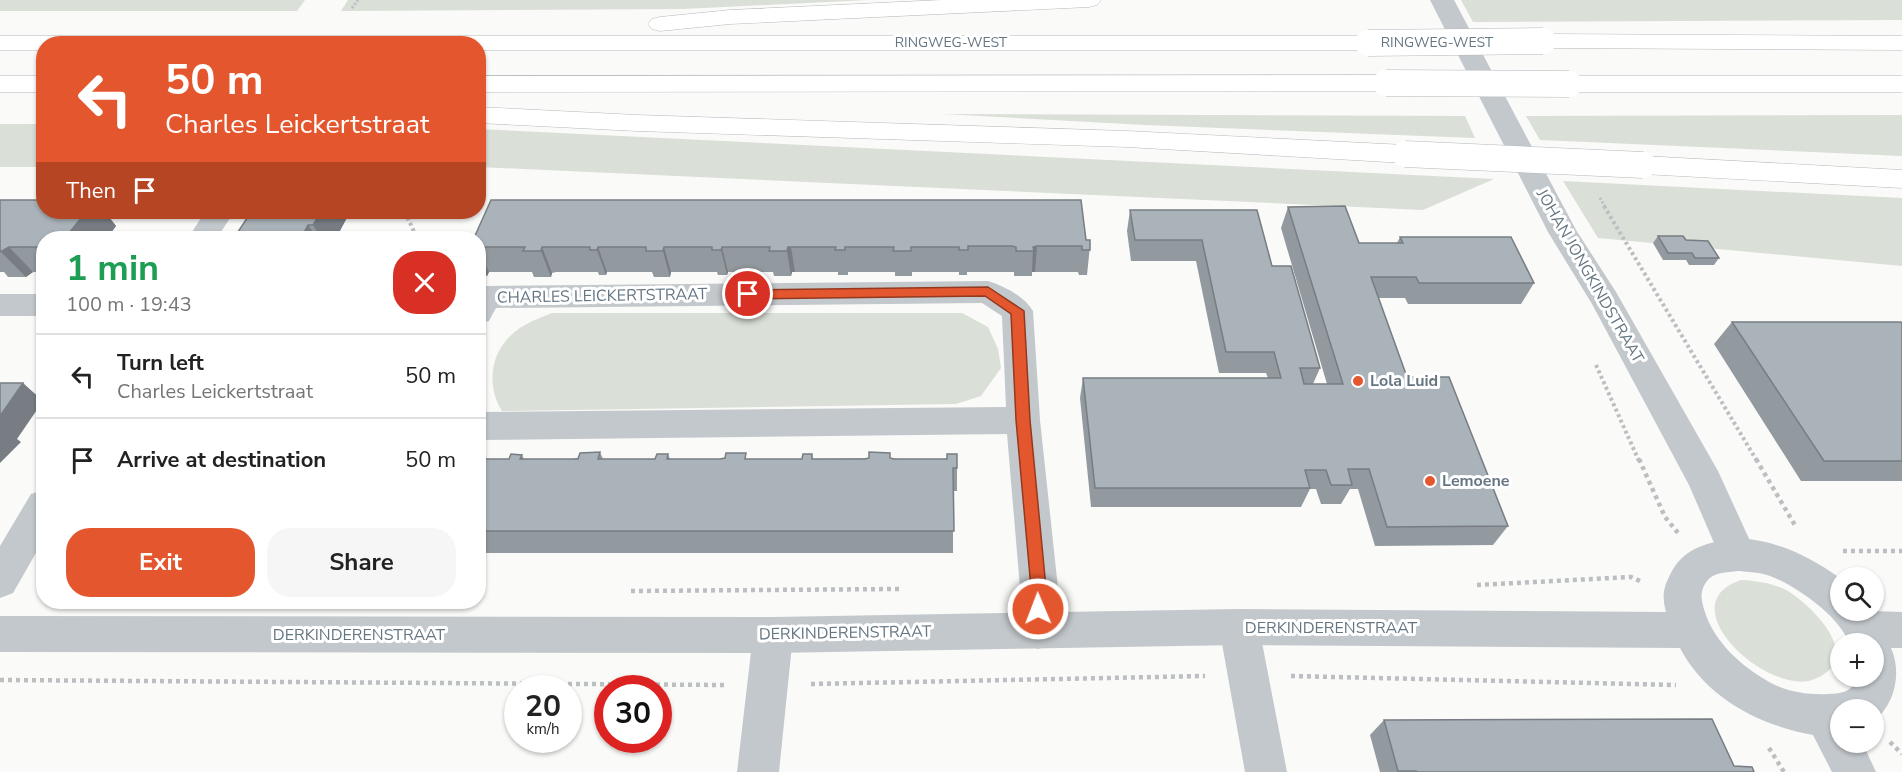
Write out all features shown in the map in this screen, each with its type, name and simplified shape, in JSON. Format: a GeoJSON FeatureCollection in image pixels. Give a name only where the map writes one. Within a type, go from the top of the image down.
{"type":"FeatureCollection","features":[{"type":"Feature","properties":{"kind":"highway"},"geometry":{"type":"LineString","coordinates":[[486,41],[730,17],[1089,0]]}},
{"type":"Feature","properties":{"kind":"highway","name":"RINGWEG-WEST"},"geometry":{"type":"LineString","coordinates":[[0,43],[36,43]]}},
{"type":"Feature","properties":{"kind":"highway","name":"RINGWEG-WEST"},"geometry":{"type":"LineString","coordinates":[[486,43],[1902,43]]}},
{"type":"Feature","properties":{"kind":"highway"},"geometry":{"type":"LineString","coordinates":[[0,84],[36,84]]}},
{"type":"Feature","properties":{"kind":"highway"},"geometry":{"type":"LineString","coordinates":[[486,84],[1902,84]]}},
{"type":"Feature","properties":{"kind":"highway"},"geometry":{"type":"LineString","coordinates":[[486,115],[637,123],[1127,138],[1902,179]]}},
{"type":"Feature","properties":{"kind":"street","name":"JOHAN JONGKINDSTRAAT"},"geometry":{"type":"LineString","coordinates":[[1442,0],[1563,232],[1605,300],[1705,481],[1719,558]]}},
{"type":"Feature","properties":{"kind":"street","name":"CHARLES LEICKERTSTRAAT"},"geometry":{"type":"LineString","coordinates":[[486,297],[988,292],[1017,311],[1023,420],[1039,588],[1038,631]]}},
{"type":"Feature","properties":{"kind":"street"},"geometry":{"type":"LineString","coordinates":[[0,304],[36,305]]}},
{"type":"Feature","properties":{"kind":"street"},"geometry":{"type":"LineString","coordinates":[[486,426],[1023,420]]}},
{"type":"Feature","properties":{"kind":"street"},"geometry":{"type":"LineString","coordinates":[[0,580],[36,519]]}},
{"type":"Feature","properties":{"kind":"street"},"geometry":{"type":"LineString","coordinates":[[1830,592],[1817,581],[1798,570],[1766,558],[1719,558],[1688,575],[1682,598],[1690,630],[1708,658],[1734,682],[1768,703],[1804,714],[1830,713]]}},
{"type":"Feature","properties":{"kind":"street"},"geometry":{"type":"LineString","coordinates":[[1239,627],[1266,772]]}},
{"type":"Feature","properties":{"kind":"street","name":"DERKINDERENSTRAAT"},"geometry":{"type":"LineString","coordinates":[[0,634],[773,635],[1239,627],[1690,630]]}},
{"type":"Feature","properties":{"kind":"street"},"geometry":{"type":"LineString","coordinates":[[758,772],[773,635]]}},
{"type":"Feature","properties":{"kind":"street"},"geometry":{"type":"LineString","coordinates":[[1850,753],[1855,772]]}},
{"type":"Feature","properties":{"kind":"path"},"geometry":{"type":"LineString","coordinates":[[352,8],[358,0]]}},
{"type":"Feature","properties":{"kind":"path"},"geometry":{"type":"LineString","coordinates":[[1595,190],[1802,536],[1798,570]]}},
{"type":"Feature","properties":{"kind":"path"},"geometry":{"type":"LineString","coordinates":[[1594,362],[1665,517],[1719,558]]}},
{"type":"Feature","properties":{"kind":"path"},"geometry":{"type":"LineString","coordinates":[[0,680],[768,685],[1248,675],[1683,686],[1719,668]]}},
{"type":"Feature","properties":{"kind":"shaded area"},"geometry":{"type":"Polygon","coordinates":[[[0,0],[305,0],[297,11],[0,11],[0,0]]]}},
{"type":"Feature","properties":{"kind":"shaded area"},"geometry":{"type":"Polygon","coordinates":[[[348,0],[868,0],[683,9],[341,11],[348,0]]]}},
{"type":"Feature","properties":{"kind":"shaded area"},"geometry":{"type":"Polygon","coordinates":[[[1461,0],[1902,0],[1902,20],[1473,22],[1461,0]]]}},
{"type":"Feature","properties":{"kind":"shaded area"},"geometry":{"type":"Polygon","coordinates":[[[943,114],[1465,116],[1475,138],[1145,125],[943,114]]]}},
{"type":"Feature","properties":{"kind":"shaded area"},"geometry":{"type":"Polygon","coordinates":[[[1902,115],[1902,156],[1540,140],[1526,116],[1902,115]]]}},
{"type":"Feature","properties":{"kind":"shaded area"},"geometry":{"type":"Polygon","coordinates":[[[0,124],[36,124],[36,167],[0,167],[0,124]]]}},
{"type":"Feature","properties":{"kind":"shaded area"},"geometry":{"type":"Polygon","coordinates":[[[486,129],[1494,179],[1423,210],[486,167],[486,129]]]}},
{"type":"Feature","properties":{"kind":"shaded area"},"geometry":{"type":"Polygon","coordinates":[[[1563,181],[1902,198],[1902,266],[1598,238],[1563,181]]]}},
{"type":"Feature","properties":{"kind":"shaded area"},"geometry":{"type":"Polygon","coordinates":[[[552,313],[962,313],[988,327],[998,349],[1001,368],[981,396],[956,404],[502,411],[496,399],[492,375],[499,352],[514,332],[552,313]]]}},
{"type":"Feature","properties":{"kind":"shaded area"},"geometry":{"type":"Polygon","coordinates":[[[1741,580],[1781,588],[1798,598],[1830,633],[1830,668],[1828,671],[1812,680],[1793,681],[1772,674],[1751,662],[1732,645],[1719,627],[1715,608],[1721,592],[1741,580]]]}},
{"type":"Feature","properties":{"kind":"building"},"geometry":{"type":"Polygon","coordinates":[[[0,200],[36,200],[36,219],[80,219],[71,231],[36,231],[36,247],[9,247],[0,252],[0,200]]]}},
{"type":"Feature","properties":{"kind":"building"},"geometry":{"type":"Polygon","coordinates":[[[491,200],[1081,200],[1086,240],[1090,240],[1090,250],[1082,250],[1082,246],[1037,246],[1033,247],[1034,251],[1016,251],[1016,247],[1012,246],[968,246],[968,250],[959,250],[959,247],[911,247],[911,251],[893,251],[894,247],[845,247],[845,250],[835,250],[836,247],[788,247],[787,251],[769,251],[770,247],[722,247],[721,250],[712,250],[712,247],[664,247],[663,251],[646,251],[646,247],[598,247],[597,250],[590,250],[590,247],[542,247],[541,251],[523,251],[525,247],[486,247],[486,231],[477,231],[482,219],[486,219],[486,211],[491,200]]]}},
{"type":"Feature","properties":{"kind":"building","name":"Lola Luid"},"geometry":{"type":"Polygon","coordinates":[[[1345,206],[1359,243],[1403,243],[1400,237],[1511,237],[1534,283],[1419,283],[1416,277],[1371,277],[1407,377],[1449,377],[1508,526],[1387,527],[1369,469],[1348,469],[1352,485],[1331,485],[1326,470],[1305,470],[1310,488],[1095,488],[1083,378],[1281,378],[1274,352],[1226,352],[1202,240],[1135,240],[1130,210],[1257,210],[1272,266],[1291,266],[1320,368],[1300,368],[1304,384],[1343,384],[1288,207],[1345,206]]]}},
{"type":"Feature","properties":{"kind":"building"},"geometry":{"type":"Polygon","coordinates":[[[246,219],[317,219],[313,225],[308,225],[305,231],[239,231],[246,219]]]}},
{"type":"Feature","properties":{"kind":"building"},"geometry":{"type":"Polygon","coordinates":[[[1658,236],[1683,236],[1686,240],[1708,241],[1719,258],[1695,258],[1692,253],[1668,253],[1658,236]]]}},
{"type":"Feature","properties":{"kind":"building"},"geometry":{"type":"Polygon","coordinates":[[[1732,322],[1901,322],[1902,461],[1824,461],[1732,322]]]}},
{"type":"Feature","properties":{"kind":"building"},"geometry":{"type":"Polygon","coordinates":[[[0,383],[23,383],[0,416],[0,383]]]}},
{"type":"Feature","properties":{"kind":"building"},"geometry":{"type":"Polygon","coordinates":[[[600,452],[598,459],[655,459],[657,454],[668,454],[667,459],[720,459],[725,458],[726,453],[746,453],[745,459],[802,459],[803,454],[812,454],[812,459],[865,459],[869,458],[869,452],[890,453],[890,458],[894,459],[947,459],[947,454],[957,454],[957,468],[953,468],[954,531],[486,531],[486,459],[509,459],[511,454],[522,455],[520,459],[578,459],[580,453],[600,452]]]}},
{"type":"Feature","properties":{"kind":"building"},"geometry":{"type":"Polygon","coordinates":[[[1712,719],[1734,766],[1752,767],[1754,772],[1398,771],[1384,720],[1712,719]]]}},
{"type":"Feature","properties":{"kind":"place","name":"Lola Luid"},"geometry":{"type":"Point","coordinates":[1358,381]}},
{"type":"Feature","properties":{"kind":"place","name":"Lemoene"},"geometry":{"type":"Point","coordinates":[1430,481]}},
{"type":"Feature","properties":{"kind":"route"},"geometry":{"type":"LineString","coordinates":[[748,294],[988,292],[1017,311],[1023,420],[1039,588],[1038,609]]}}]}
